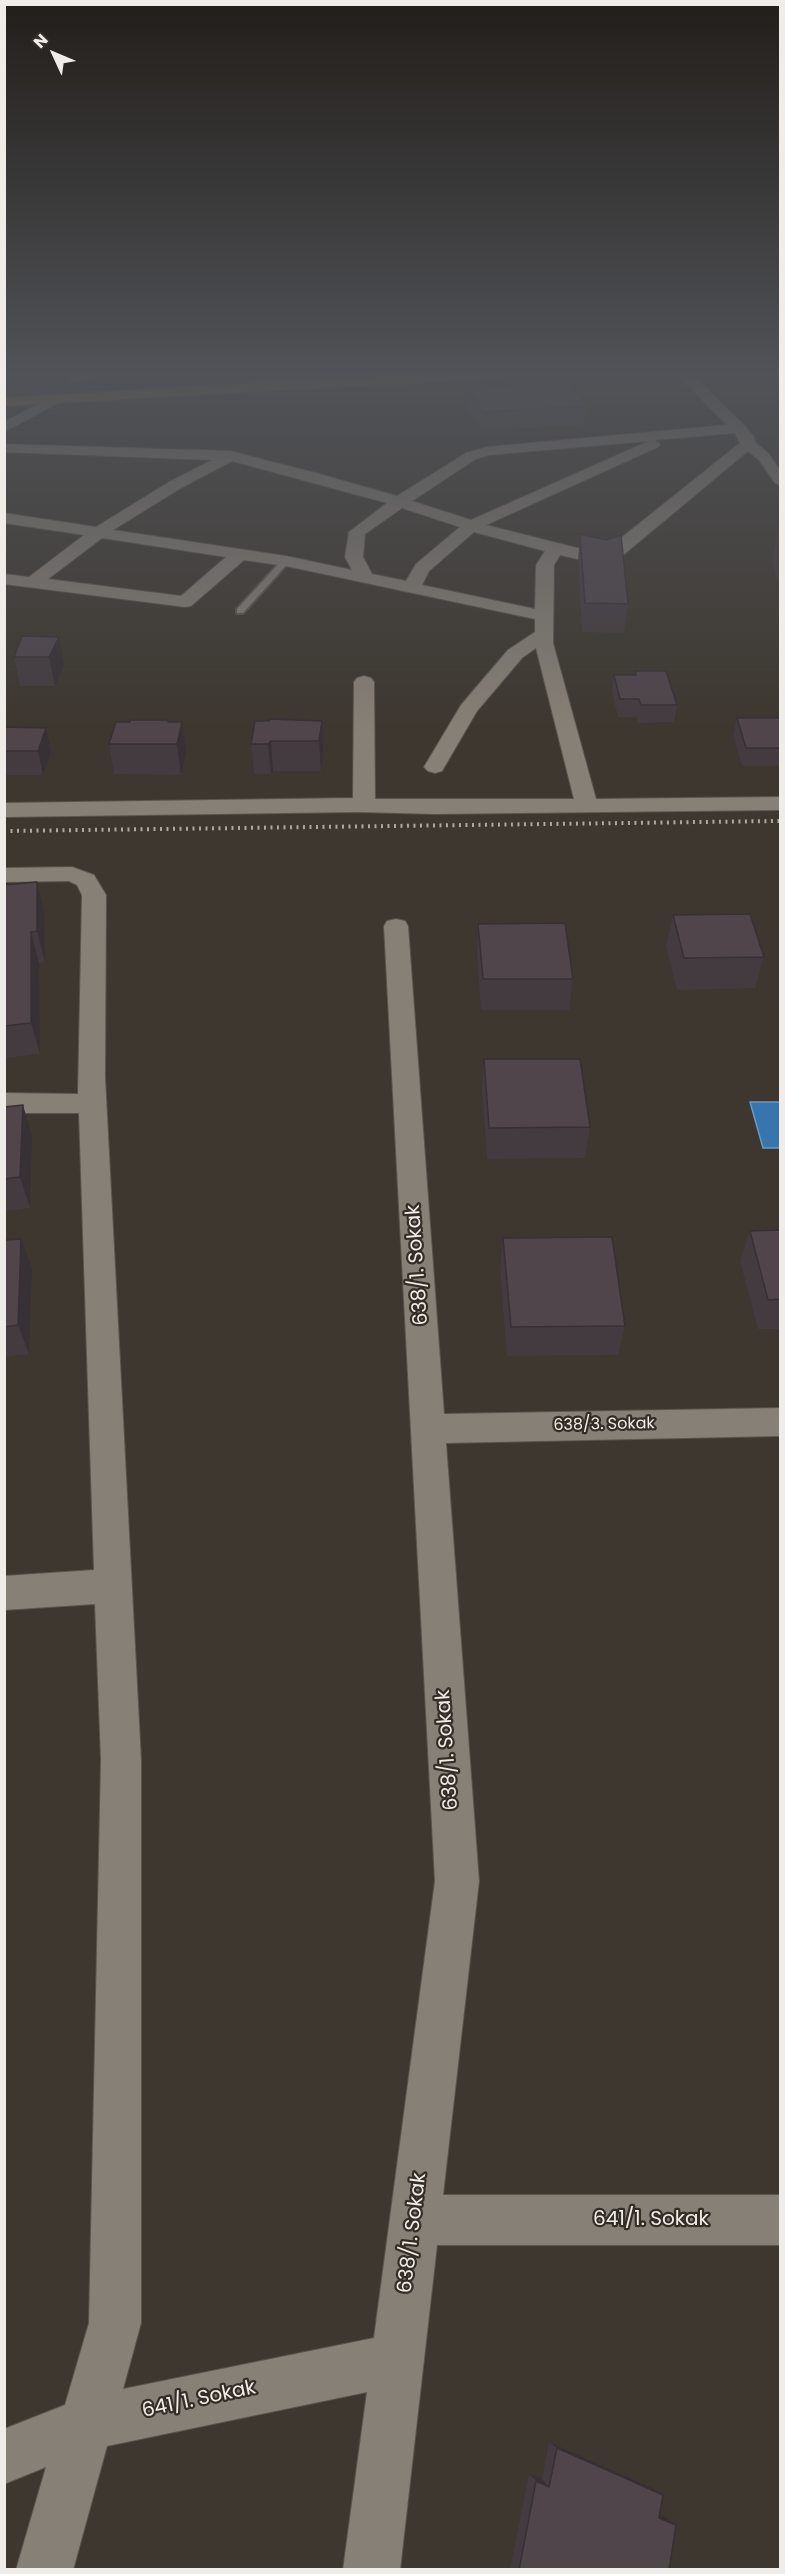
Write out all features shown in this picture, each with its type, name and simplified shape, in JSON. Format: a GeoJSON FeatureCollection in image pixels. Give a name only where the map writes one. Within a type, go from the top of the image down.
{"type":"FeatureCollection","features":[{"type":"Feature","properties":{"kind":"street"},"geometry":{"type":"LineString","coordinates":[[33,582],[99,533],[162,493]]}},
{"type":"Feature","properties":{"kind":"street"},"geometry":{"type":"LineString","coordinates":[[370,493],[471,526],[598,560],[610,557],[686,493]]}},
{"type":"Feature","properties":{"kind":"street"},"geometry":{"type":"LineString","coordinates":[[365,579],[354,557],[357,532],[414,493]]}},
{"type":"Feature","properties":{"kind":"street"},"geometry":{"type":"LineString","coordinates":[[411,588],[422,568],[471,526],[545,493]]}},
{"type":"Feature","properties":{"kind":"street"},"geometry":{"type":"LineString","coordinates":[[4,518],[286,561],[411,588],[545,625]]}},
{"type":"Feature","properties":{"kind":"street"},"geometry":{"type":"LineString","coordinates":[[555,549],[544,565],[544,643],[587,806]]}},
{"type":"Feature","properties":{"kind":"street"},"geometry":{"type":"LineString","coordinates":[[4,579],[185,602],[240,554]]}},
{"type":"Feature","properties":{"kind":"street"},"geometry":{"type":"LineString","coordinates":[[435,767],[468,709],[515,654],[545,625]]}},
{"type":"Feature","properties":{"kind":"street"},"geometry":{"type":"LineString","coordinates":[[364,682],[364,805]]}},
{"type":"Feature","properties":{"kind":"street"},"geometry":{"type":"LineString","coordinates":[[4,810],[364,805],[436,807],[780,804]]}},
{"type":"Feature","properties":{"kind":"street"},"geometry":{"type":"LineString","coordinates":[[4,875],[72,874],[86,880],[94,895],[92,1104],[121,1760],[115,2323],[44,2570]]}},
{"type":"Feature","properties":{"kind":"street","name":"638/1. Sokak"},"geometry":{"type":"LineString","coordinates":[[371,2570],[457,1881],[396,926]]}},
{"type":"Feature","properties":{"kind":"street"},"geometry":{"type":"LineString","coordinates":[[4,1102],[92,1104]]}},
{"type":"Feature","properties":{"kind":"street","name":"638/3. Sokak"},"geometry":{"type":"LineString","coordinates":[[428,1429],[780,1422]]}},
{"type":"Feature","properties":{"kind":"street"},"geometry":{"type":"LineString","coordinates":[[4,1593],[113,1586]]}},
{"type":"Feature","properties":{"kind":"street","name":"641/1. Sokak"},"geometry":{"type":"LineString","coordinates":[[414,2220],[780,2220]]}},
{"type":"Feature","properties":{"kind":"street","name":"641/1. Sokak"},"geometry":{"type":"LineString","coordinates":[[4,2457],[85,2424],[398,2359]]}},
{"type":"Feature","properties":{"kind":"lane"},"geometry":{"type":"LineString","coordinates":[[240,611],[286,561]]}},
{"type":"Feature","properties":{"kind":"water"},"geometry":{"type":"Polygon","coordinates":[[[750,1102],[780,1102],[780,1148],[763,1148],[750,1102]]]}},
{"type":"Feature","properties":{"kind":"building"},"geometry":{"type":"Polygon","coordinates":[[[580,534],[606,540],[621,535],[628,604],[585,603],[580,534]]]}},
{"type":"Feature","properties":{"kind":"building"},"geometry":{"type":"Polygon","coordinates":[[[22,636],[59,637],[49,657],[14,657],[22,636]]]}},
{"type":"Feature","properties":{"kind":"building"},"geometry":{"type":"Polygon","coordinates":[[[635,671],[666,671],[677,705],[641,705],[639,699],[620,699],[614,675],[636,675],[635,671]]]}},
{"type":"Feature","properties":{"kind":"building"},"geometry":{"type":"Polygon","coordinates":[[[737,718],[780,718],[780,748],[746,748],[737,718]]]}},
{"type":"Feature","properties":{"kind":"building"},"geometry":{"type":"Polygon","coordinates":[[[269,719],[322,721],[319,741],[271,741],[268,744],[251,744],[255,721],[269,721],[269,719]]]}},
{"type":"Feature","properties":{"kind":"building"},"geometry":{"type":"Polygon","coordinates":[[[130,720],[182,722],[177,744],[109,744],[116,722],[130,722],[130,720]]]}},
{"type":"Feature","properties":{"kind":"building"},"geometry":{"type":"Polygon","coordinates":[[[4,727],[46,728],[38,751],[4,751],[4,727]]]}},
{"type":"Feature","properties":{"kind":"building"},"geometry":{"type":"Polygon","coordinates":[[[37,882],[37,931],[31,932],[31,1023],[4,1026],[4,885],[37,882]]]}},
{"type":"Feature","properties":{"kind":"building"},"geometry":{"type":"Polygon","coordinates":[[[750,914],[764,957],[684,958],[673,915],[750,914]]]}},
{"type":"Feature","properties":{"kind":"building"},"geometry":{"type":"Polygon","coordinates":[[[565,923],[573,979],[483,979],[478,924],[565,923]]]}},
{"type":"Feature","properties":{"kind":"building"},"geometry":{"type":"Polygon","coordinates":[[[484,1059],[580,1059],[590,1127],[489,1128],[484,1059]]]}},
{"type":"Feature","properties":{"kind":"building"},"geometry":{"type":"Polygon","coordinates":[[[23,1105],[20,1177],[4,1179],[4,1107],[23,1105]]]}},
{"type":"Feature","properties":{"kind":"building"},"geometry":{"type":"Polygon","coordinates":[[[780,1230],[780,1299],[768,1300],[750,1231],[780,1230]]]}},
{"type":"Feature","properties":{"kind":"building"},"geometry":{"type":"Polygon","coordinates":[[[612,1237],[625,1326],[511,1327],[503,1238],[612,1237]]]}},
{"type":"Feature","properties":{"kind":"building"},"geometry":{"type":"Polygon","coordinates":[[[21,1239],[18,1325],[4,1327],[4,1240],[21,1239]]]}},
{"type":"Feature","properties":{"kind":"building"},"geometry":{"type":"Polygon","coordinates":[[[557,2448],[663,2495],[659,2518],[676,2525],[669,2570],[519,2570],[536,2481],[549,2487],[557,2448]]]}},
{"type":"Feature","properties":{"kind":"railway"},"geometry":{"type":"LineString","coordinates":[[4,831],[780,821]]}}]}
